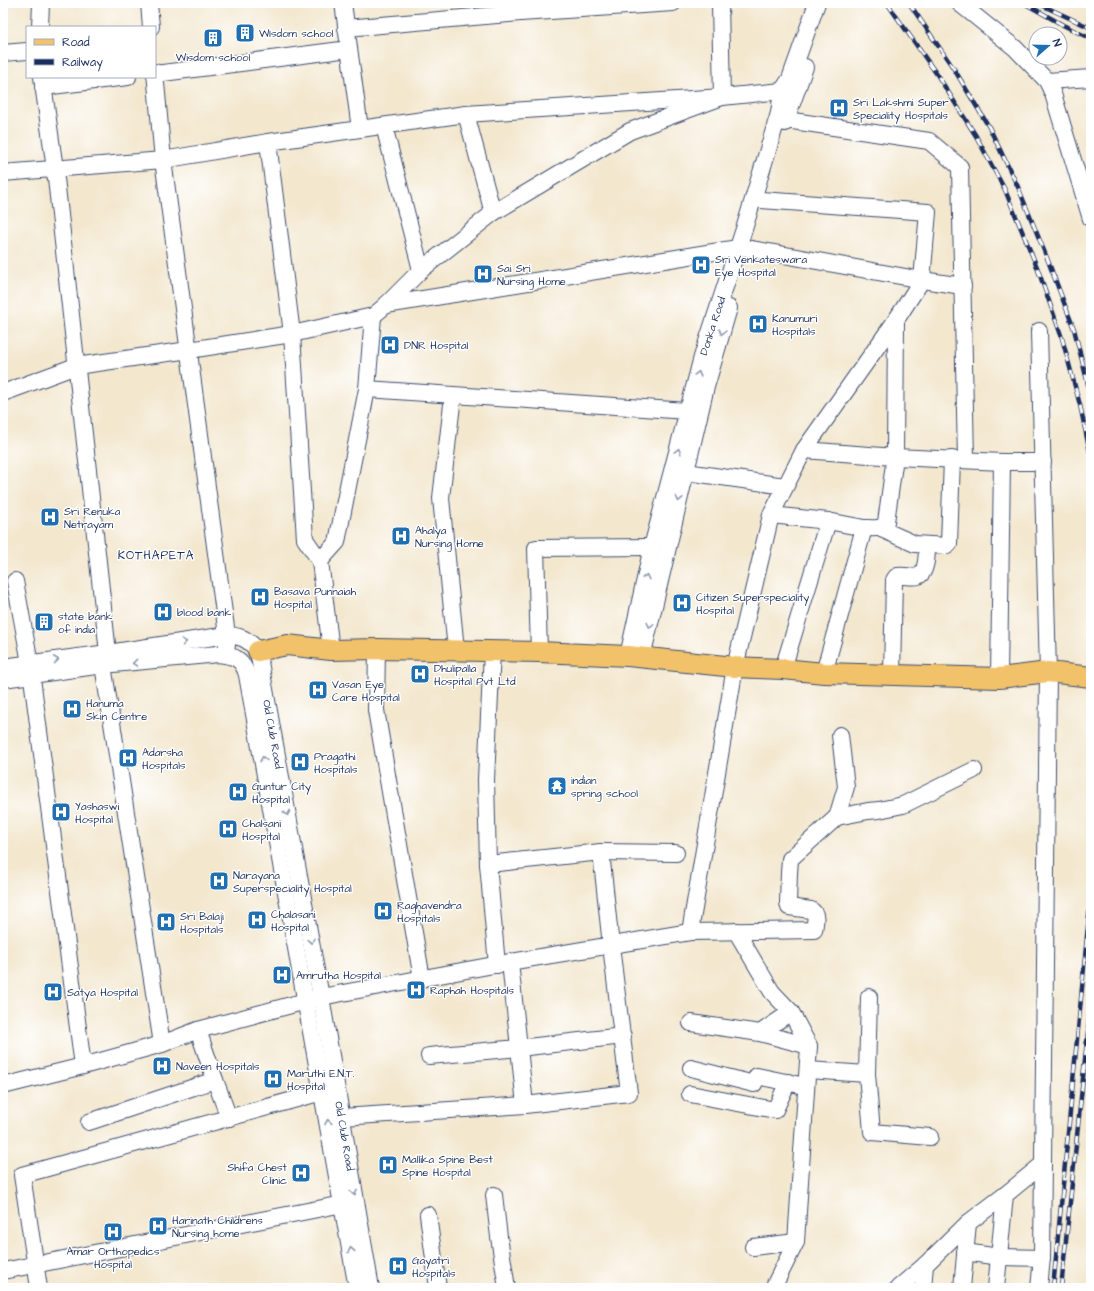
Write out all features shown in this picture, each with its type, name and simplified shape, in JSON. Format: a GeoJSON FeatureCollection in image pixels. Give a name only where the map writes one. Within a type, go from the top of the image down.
{"type":"FeatureCollection","features":[{"type":"Feature","properties":{"kind":"main road"},"geometry":{"type":"LineString","coordinates":[[258,651],[287,645],[331,650],[377,648],[539,652],[635,656],[735,667],[783,669],[824,673],[999,678],[1048,672],[1091,677]]}},
{"type":"Feature","properties":{"kind":"street"},"geometry":{"type":"LineString","coordinates":[[40,26],[41,3]]}},
{"type":"Feature","properties":{"kind":"street"},"geometry":{"type":"LineString","coordinates":[[149,3],[151,26]]}},
{"type":"Feature","properties":{"kind":"street"},"geometry":{"type":"LineString","coordinates":[[343,3],[360,129]]}},
{"type":"Feature","properties":{"kind":"street"},"geometry":{"type":"LineString","coordinates":[[346,28],[520,8],[673,3]]}},
{"type":"Feature","properties":{"kind":"street"},"geometry":{"type":"LineString","coordinates":[[720,3],[722,97]]}},
{"type":"Feature","properties":{"kind":"street","name":"Donka Road"},"geometry":{"type":"LineString","coordinates":[[635,656],[686,472],[706,387],[742,248],[779,114],[782,91],[790,79],[817,3]]}},
{"type":"Feature","properties":{"kind":"street","name":"Donka Road"},"geometry":{"type":"LineString","coordinates":[[635,656],[652,547],[702,357],[761,200],[786,120],[827,3]]}},
{"type":"Feature","properties":{"kind":"street"},"geometry":{"type":"LineString","coordinates":[[959,3],[1015,48],[1047,81],[1053,94],[1091,219]]}},
{"type":"Feature","properties":{"kind":"street"},"geometry":{"type":"LineString","coordinates":[[156,73],[349,49]]}},
{"type":"Feature","properties":{"kind":"street"},"geometry":{"type":"LineString","coordinates":[[3,53],[26,52]]}},
{"type":"Feature","properties":{"kind":"street"},"geometry":{"type":"LineString","coordinates":[[111,78],[43,82],[55,169],[106,659],[162,1044]]}},
{"type":"Feature","properties":{"kind":"street"},"geometry":{"type":"LineString","coordinates":[[106,659],[218,654],[227,655],[226,635],[163,160],[155,78]]}},
{"type":"Feature","properties":{"kind":"street"},"geometry":{"type":"LineString","coordinates":[[1047,81],[1091,78]]}},
{"type":"Feature","properties":{"kind":"street"},"geometry":{"type":"LineString","coordinates":[[3,173],[163,160],[268,142],[466,114],[722,97],[782,91]]}},
{"type":"Feature","properties":{"kind":"street"},"geometry":{"type":"LineString","coordinates":[[3,393],[76,366],[292,334],[373,316],[386,306],[421,270],[493,213],[630,131],[722,97]]}},
{"type":"Feature","properties":{"kind":"street"},"geometry":{"type":"LineString","coordinates":[[466,114],[493,213]]}},
{"type":"Feature","properties":{"kind":"street"},"geometry":{"type":"LineString","coordinates":[[771,515],[828,521],[871,528],[915,544],[944,547],[949,544],[959,460],[963,286],[960,167],[929,141],[786,120]]}},
{"type":"Feature","properties":{"kind":"street"},"geometry":{"type":"LineString","coordinates":[[384,126],[421,270]]}},
{"type":"Feature","properties":{"kind":"street"},"geometry":{"type":"LineString","coordinates":[[268,142],[292,334],[305,539],[320,560],[331,650]]}},
{"type":"Feature","properties":{"kind":"street"},"geometry":{"type":"LineString","coordinates":[[690,932],[735,667],[771,515],[804,450],[896,320],[922,280],[928,212],[761,200]]}},
{"type":"Feature","properties":{"kind":"street"},"geometry":{"type":"LineString","coordinates":[[386,306],[742,248],[963,286]]}},
{"type":"Feature","properties":{"kind":"street"},"geometry":{"type":"LineString","coordinates":[[320,560],[337,542],[367,390],[373,316]]}},
{"type":"Feature","properties":{"kind":"street"},"geometry":{"type":"LineString","coordinates":[[871,528],[885,525],[895,457],[896,320]]}},
{"type":"Feature","properties":{"kind":"street"},"geometry":{"type":"LineString","coordinates":[[1039,331],[1048,672],[1042,1258],[1039,1288]]}},
{"type":"Feature","properties":{"kind":"street"},"geometry":{"type":"LineString","coordinates":[[367,390],[687,411]]}},
{"type":"Feature","properties":{"kind":"street"},"geometry":{"type":"LineString","coordinates":[[453,396],[441,498],[456,650]]}},
{"type":"Feature","properties":{"kind":"street"},"geometry":{"type":"LineString","coordinates":[[804,450],[895,457],[1002,462],[1043,462]]}},
{"type":"Feature","properties":{"kind":"street"},"geometry":{"type":"LineString","coordinates":[[999,678],[1002,462]]}},
{"type":"Feature","properties":{"kind":"street"},"geometry":{"type":"LineString","coordinates":[[686,472],[785,486]]}},
{"type":"Feature","properties":{"kind":"street"},"geometry":{"type":"LineString","coordinates":[[783,669],[828,521]]}},
{"type":"Feature","properties":{"kind":"street"},"geometry":{"type":"LineString","coordinates":[[824,673],[871,528]]}},
{"type":"Feature","properties":{"kind":"street"},"geometry":{"type":"LineString","coordinates":[[892,675],[894,580],[898,576],[919,576],[922,573],[925,568],[928,545]]}},
{"type":"Feature","properties":{"kind":"street"},"geometry":{"type":"LineString","coordinates":[[539,652],[536,548],[652,547]]}},
{"type":"Feature","properties":{"kind":"street"},"geometry":{"type":"LineString","coordinates":[[15,581],[30,669],[83,1066]]}},
{"type":"Feature","properties":{"kind":"street"},"geometry":{"type":"LineString","coordinates":[[3,679],[30,669],[106,659],[226,635],[237,636],[244,639],[252,644],[258,651]]}},
{"type":"Feature","properties":{"kind":"street"},"geometry":{"type":"LineString","coordinates":[[377,648],[376,710],[422,979]]}},
{"type":"Feature","properties":{"kind":"street","name":"Old Club Road"},"geometry":{"type":"LineString","coordinates":[[258,651],[321,997],[370,1288]]}},
{"type":"Feature","properties":{"kind":"street"},"geometry":{"type":"LineString","coordinates":[[492,651],[486,780],[488,864],[519,1048],[525,1105]]}},
{"type":"Feature","properties":{"kind":"street","name":"Old Club Road"},"geometry":{"type":"LineString","coordinates":[[227,655],[235,657],[241,662],[247,675],[357,1288]]}},
{"type":"Feature","properties":{"kind":"street"},"geometry":{"type":"LineString","coordinates":[[3,666],[30,669]]}},
{"type":"Feature","properties":{"kind":"street"},"geometry":{"type":"LineString","coordinates":[[837,817],[846,787],[840,735]]}},
{"type":"Feature","properties":{"kind":"street"},"geometry":{"type":"LineString","coordinates":[[3,1086],[162,1044],[198,1030],[321,997],[504,963],[690,932],[814,930],[816,917],[814,912],[811,910],[790,907],[788,903],[788,874],[790,859],[837,817],[903,805],[974,770]]}},
{"type":"Feature","properties":{"kind":"street"},"geometry":{"type":"LineString","coordinates":[[488,864],[600,852],[676,853]]}},
{"type":"Feature","properties":{"kind":"street"},"geometry":{"type":"LineString","coordinates":[[342,1117],[525,1105],[629,1093],[600,852]]}},
{"type":"Feature","properties":{"kind":"street"},"geometry":{"type":"LineString","coordinates":[[736,931],[772,992],[791,1012],[809,1046],[808,1070],[805,1086],[796,1242],[773,1288]]}},
{"type":"Feature","properties":{"kind":"street"},"geometry":{"type":"LineString","coordinates":[[869,997],[867,1074],[872,1132],[930,1138]]}},
{"type":"Feature","properties":{"kind":"street"},"geometry":{"type":"LineString","coordinates":[[760,1033],[791,1012]]}},
{"type":"Feature","properties":{"kind":"street"},"geometry":{"type":"LineString","coordinates":[[691,1022],[760,1033],[809,1046]]}},
{"type":"Feature","properties":{"kind":"street"},"geometry":{"type":"LineString","coordinates":[[198,1030],[229,1118]]}},
{"type":"Feature","properties":{"kind":"street"},"geometry":{"type":"LineString","coordinates":[[429,1056],[519,1048],[623,1036]]}},
{"type":"Feature","properties":{"kind":"street"},"geometry":{"type":"LineString","coordinates":[[692,1068],[754,1084],[757,1076],[805,1086]]}},
{"type":"Feature","properties":{"kind":"street"},"geometry":{"type":"LineString","coordinates":[[808,1070],[867,1074]]}},
{"type":"Feature","properties":{"kind":"street"},"geometry":{"type":"LineString","coordinates":[[89,1122],[215,1080]]}},
{"type":"Feature","properties":{"kind":"street"},"geometry":{"type":"LineString","coordinates":[[690,1094],[774,1110],[788,1082]]}},
{"type":"Feature","properties":{"kind":"street"},"geometry":{"type":"LineString","coordinates":[[39,1288],[22,1175],[322,1092]]}},
{"type":"Feature","properties":{"kind":"street"},"geometry":{"type":"LineString","coordinates":[[898,1288],[926,1265],[968,1223],[1043,1164]]}},
{"type":"Feature","properties":{"kind":"street"},"geometry":{"type":"LineString","coordinates":[[494,1195],[507,1288]]}},
{"type":"Feature","properties":{"kind":"street"},"geometry":{"type":"LineString","coordinates":[[996,1288],[1005,1195]]}},
{"type":"Feature","properties":{"kind":"street"},"geometry":{"type":"LineString","coordinates":[[3,1271],[343,1204]]}},
{"type":"Feature","properties":{"kind":"street"},"geometry":{"type":"LineString","coordinates":[[428,1216],[438,1288]]}},
{"type":"Feature","properties":{"kind":"street"},"geometry":{"type":"LineString","coordinates":[[962,1288],[968,1223]]}},
{"type":"Feature","properties":{"kind":"street"},"geometry":{"type":"LineString","coordinates":[[753,1247],[796,1242]]}},
{"type":"Feature","properties":{"kind":"street"},"geometry":{"type":"LineString","coordinates":[[965,1252],[999,1257],[1042,1258]]}},
{"type":"Feature","properties":{"kind":"street"},"geometry":{"type":"LineString","coordinates":[[923,1288],[926,1265]]}},
{"type":"Feature","properties":{"kind":"railway"},"geometry":{"type":"LineString","coordinates":[[887,3],[938,76],[976,136],[1005,190],[1037,267],[1062,338],[1080,405],[1091,457]]}},
{"type":"Feature","properties":{"kind":"railway"},"geometry":{"type":"LineString","coordinates":[[909,3],[954,69],[989,127],[1018,187],[1074,329],[1091,396]]}},
{"type":"Feature","properties":{"kind":"railway"},"geometry":{"type":"LineString","coordinates":[[1024,3],[1091,39]]}},
{"type":"Feature","properties":{"kind":"railway"},"geometry":{"type":"LineString","coordinates":[[1037,3],[1091,28]]}},
{"type":"Feature","properties":{"kind":"railway"},"geometry":{"type":"LineString","coordinates":[[1053,1288],[1091,895]]}},
{"type":"Feature","properties":{"kind":"railway"},"geometry":{"type":"LineString","coordinates":[[1061,1288],[1091,1002]]}},
{"type":"Feature","properties":{"kind":"place","name":"WIsdom school"},"geometry":{"type":"Point","coordinates":[245,33]}},
{"type":"Feature","properties":{"kind":"place","name":"Wisdom school"},"geometry":{"type":"Point","coordinates":[213,38]}},
{"type":"Feature","properties":{"kind":"place","name":"Sri Lakshmi Super Speciality Hospitals"},"geometry":{"type":"Point","coordinates":[839,108]}},
{"type":"Feature","properties":{"kind":"place","name":"Sri Venkateswara Eye Hospital"},"geometry":{"type":"Point","coordinates":[701,265]}},
{"type":"Feature","properties":{"kind":"place","name":"Sai Sri Nursing Home"},"geometry":{"type":"Point","coordinates":[483,274]}},
{"type":"Feature","properties":{"kind":"place","name":"Kanumuri Hospitals"},"geometry":{"type":"Point","coordinates":[758,324]}},
{"type":"Feature","properties":{"kind":"place","name":"DNR Hospital"},"geometry":{"type":"Point","coordinates":[390,345]}},
{"type":"Feature","properties":{"kind":"place","name":"Sri Renuka Netrayam"},"geometry":{"type":"Point","coordinates":[50,517]}},
{"type":"Feature","properties":{"kind":"place","name":"Ahalya Nursing Home"},"geometry":{"type":"Point","coordinates":[401,536]}},
{"type":"Feature","properties":{"kind":"place","name":"Basava Punnaiah Hospital"},"geometry":{"type":"Point","coordinates":[260,597]}},
{"type":"Feature","properties":{"kind":"place","name":"Citizen Superspeciality Hospital"},"geometry":{"type":"Point","coordinates":[682,603]}},
{"type":"Feature","properties":{"kind":"place","name":"blood bank"},"geometry":{"type":"Point","coordinates":[163,612]}},
{"type":"Feature","properties":{"kind":"place","name":"state bank of india"},"geometry":{"type":"Point","coordinates":[44,622]}},
{"type":"Feature","properties":{"kind":"place","name":"Dhulipalla Hospital Pvt Ltd"},"geometry":{"type":"Point","coordinates":[420,674]}},
{"type":"Feature","properties":{"kind":"place","name":"Vasan Eye Care Hospital"},"geometry":{"type":"Point","coordinates":[318,690]}},
{"type":"Feature","properties":{"kind":"place","name":"Hanuma Skin Centre"},"geometry":{"type":"Point","coordinates":[72,709]}},
{"type":"Feature","properties":{"kind":"place","name":"Adarsha Hospitals"},"geometry":{"type":"Point","coordinates":[128,758]}},
{"type":"Feature","properties":{"kind":"place","name":"Pragathi Hospitals"},"geometry":{"type":"Point","coordinates":[300,762]}},
{"type":"Feature","properties":{"kind":"place","name":"indian spring school"},"geometry":{"type":"Point","coordinates":[557,786]}},
{"type":"Feature","properties":{"kind":"place","name":"Guntur City Hospital"},"geometry":{"type":"Point","coordinates":[238,792]}},
{"type":"Feature","properties":{"kind":"place","name":"Yashaswi Hospital"},"geometry":{"type":"Point","coordinates":[61,812]}},
{"type":"Feature","properties":{"kind":"place","name":"Chalsani Hospital"},"geometry":{"type":"Point","coordinates":[228,829]}},
{"type":"Feature","properties":{"kind":"place","name":"Narayana Superspeciality Hospital"},"geometry":{"type":"Point","coordinates":[219,881]}},
{"type":"Feature","properties":{"kind":"place","name":"Raghavendra Hospitals"},"geometry":{"type":"Point","coordinates":[383,911]}},
{"type":"Feature","properties":{"kind":"place","name":"Chalasani Hospital"},"geometry":{"type":"Point","coordinates":[257,920]}},
{"type":"Feature","properties":{"kind":"place","name":"Sri Balaji Hospitals"},"geometry":{"type":"Point","coordinates":[166,922]}},
{"type":"Feature","properties":{"kind":"place","name":"Amrutha Hospital"},"geometry":{"type":"Point","coordinates":[282,975]}},
{"type":"Feature","properties":{"kind":"place","name":"Raphah Hospitals"},"geometry":{"type":"Point","coordinates":[416,990]}},
{"type":"Feature","properties":{"kind":"place","name":"Satya Hospital"},"geometry":{"type":"Point","coordinates":[53,992]}},
{"type":"Feature","properties":{"kind":"place","name":"Naveen Hospitals"},"geometry":{"type":"Point","coordinates":[162,1066]}},
{"type":"Feature","properties":{"kind":"place","name":"Maruthi E.N.T. Hospital"},"geometry":{"type":"Point","coordinates":[273,1079]}},
{"type":"Feature","properties":{"kind":"place","name":"Mallika Spine Best Spine Hospital"},"geometry":{"type":"Point","coordinates":[388,1165]}},
{"type":"Feature","properties":{"kind":"place","name":"Shifa Chest Clinic"},"geometry":{"type":"Point","coordinates":[301,1173]}},
{"type":"Feature","properties":{"kind":"place","name":"Harinath Childrens Nursing home"},"geometry":{"type":"Point","coordinates":[158,1226]}},
{"type":"Feature","properties":{"kind":"place","name":"Amar Orthopedics Hospital"},"geometry":{"type":"Point","coordinates":[113,1232]}},
{"type":"Feature","properties":{"kind":"place","name":"Gayatri Hospitals"},"geometry":{"type":"Point","coordinates":[398,1266]}},
{"type":"Feature","properties":{"kind":"district","name":"KOTHAPETA"},"geometry":{"type":"Point","coordinates":[156,555]}}]}
